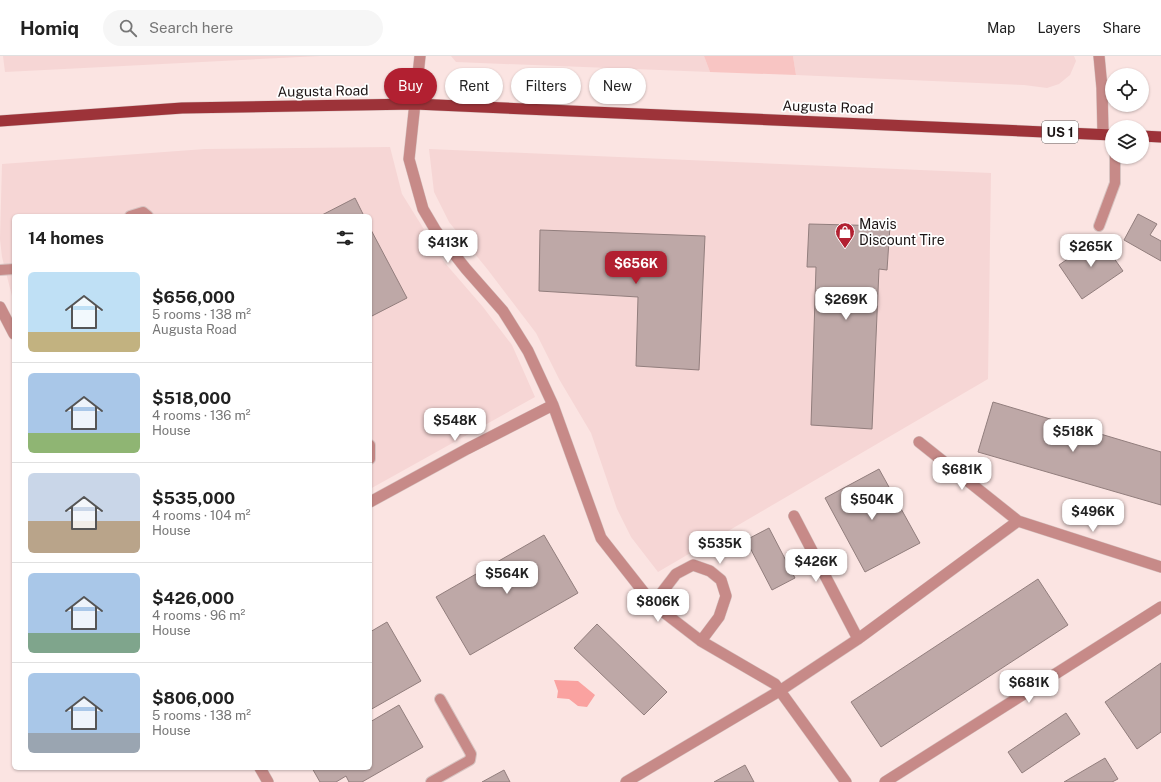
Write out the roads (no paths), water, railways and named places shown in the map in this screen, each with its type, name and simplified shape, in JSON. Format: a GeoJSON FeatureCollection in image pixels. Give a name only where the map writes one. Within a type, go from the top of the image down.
{"type":"FeatureCollection","features":[{"type":"Feature","properties":{"kind":"main road","name":"Augusta Road"},"geometry":{"type":"LineString","coordinates":[[0,121],[182,108],[415,104],[1105,134]]}},
{"type":"Feature","properties":{"kind":"main road"},"geometry":{"type":"LineString","coordinates":[[1149,136],[1161,137]]}},
{"type":"Feature","properties":{"kind":"street"},"geometry":{"type":"LineString","coordinates":[[419,68],[420,56]]}},
{"type":"Feature","properties":{"kind":"street"},"geometry":{"type":"LineString","coordinates":[[1099,56],[1105,120]]}},
{"type":"Feature","properties":{"kind":"street"},"geometry":{"type":"LineString","coordinates":[[415,104],[409,159],[423,208],[436,231],[503,311],[528,351],[553,405],[600,538],[653,604],[701,641],[774,684],[780,690],[846,782]]}},
{"type":"Feature","properties":{"kind":"street"},"geometry":{"type":"LineString","coordinates":[[0,307],[12,330]]}},
{"type":"Feature","properties":{"kind":"street"},"geometry":{"type":"LineString","coordinates":[[372,501],[467,449],[553,405]]}},
{"type":"Feature","properties":{"kind":"street"},"geometry":{"type":"LineString","coordinates":[[919,442],[1018,521],[1161,567]]}},
{"type":"Feature","properties":{"kind":"street"},"geometry":{"type":"LineString","coordinates":[[794,516],[858,639]]}},
{"type":"Feature","properties":{"kind":"street"},"geometry":{"type":"LineString","coordinates":[[626,782],[780,690],[858,639],[1018,521]]}},
{"type":"Feature","properties":{"kind":"street"},"geometry":{"type":"LineString","coordinates":[[653,604],[676,574],[693,565],[710,571],[721,580],[726,596],[719,617],[701,641]]}},
{"type":"Feature","properties":{"kind":"street"},"geometry":{"type":"LineString","coordinates":[[885,782],[1161,607]]}},
{"type":"Feature","properties":{"kind":"street"},"geometry":{"type":"LineString","coordinates":[[261,770],[268,782]]}},
{"type":"Feature","properties":{"kind":"lane"},"geometry":{"type":"LineString","coordinates":[[1099,226],[1115,183],[1116,164]]}},
{"type":"Feature","properties":{"kind":"lane"},"geometry":{"type":"LineString","coordinates":[[136,214],[143,212],[146,214]]}},
{"type":"Feature","properties":{"kind":"lane"},"geometry":{"type":"LineString","coordinates":[[0,270],[12,269]]}},
{"type":"Feature","properties":{"kind":"lane"},"geometry":{"type":"LineString","coordinates":[[431,782],[470,760],[471,754],[440,699]]}},
{"type":"Feature","properties":{"kind":"place","name":"Mavis Discount Tire"},"geometry":{"type":"Point","coordinates":[845,249]}}]}
